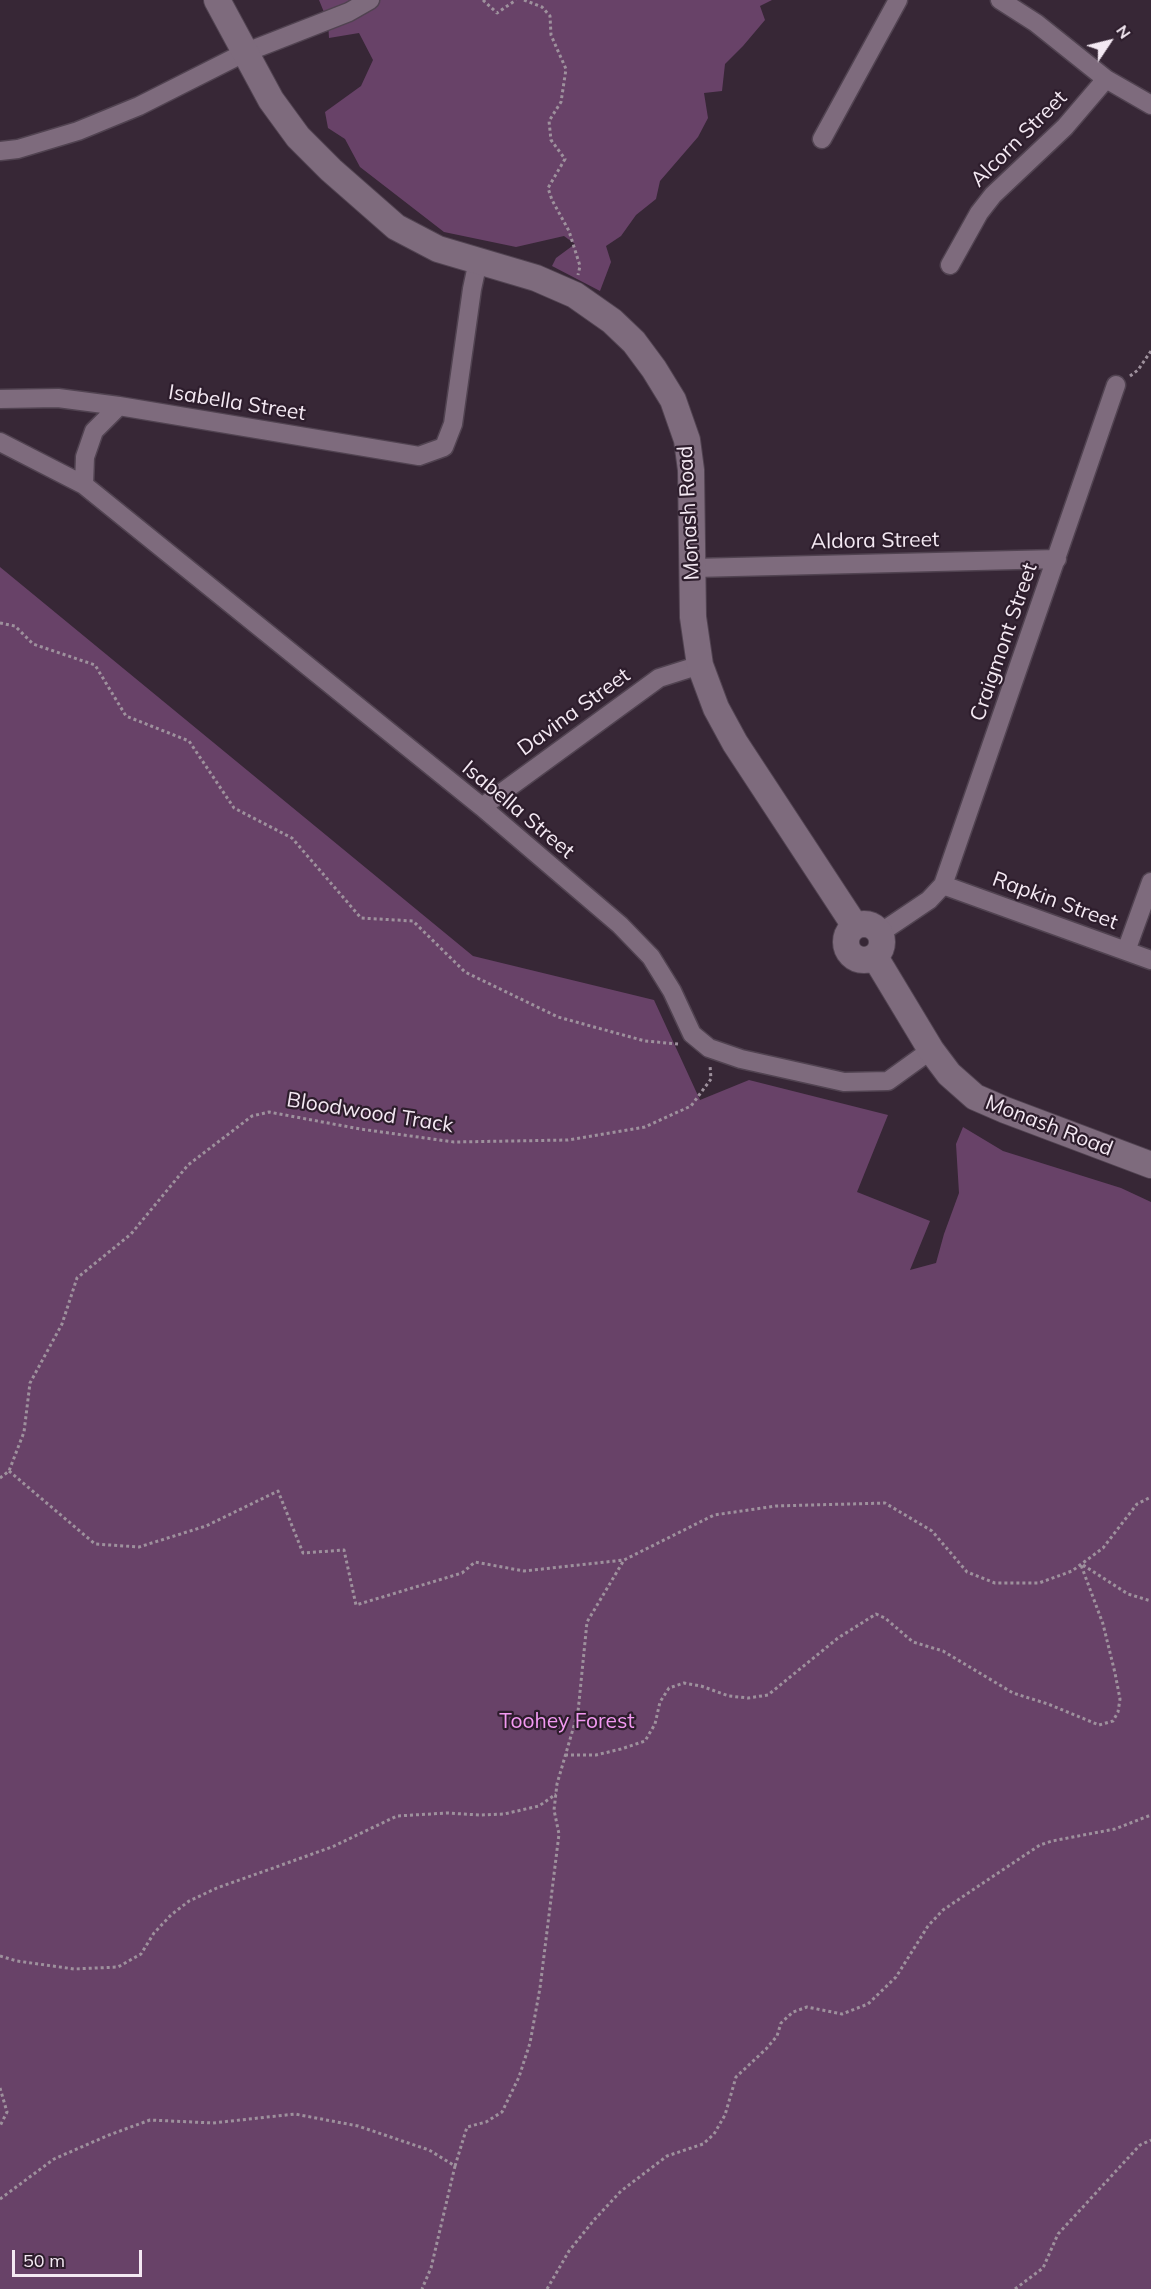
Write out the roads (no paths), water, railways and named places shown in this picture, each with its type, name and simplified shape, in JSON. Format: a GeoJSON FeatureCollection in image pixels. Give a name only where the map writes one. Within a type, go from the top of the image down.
{"type":"FeatureCollection","features":[{"type":"Feature","properties":{"kind":"street","name":"Monash Road"},"geometry":{"type":"LineString","coordinates":[[217,0],[271,100],[298,137],[331,170],[396,227],[438,249],[536,278],[574,294],[612,321],[634,342],[673,400],[687,440],[691,470],[693,617],[700,665],[716,708],[735,743],[855,926],[869,924],[931,1050],[949,1074],[975,1096],[1005,1110],[1151,1165]]}},
{"type":"Feature","properties":{"kind":"street"},"geometry":{"type":"LineString","coordinates":[[0,151],[18,149],[78,131],[139,106],[244,53],[349,12],[370,0]]}},
{"type":"Feature","properties":{"kind":"street"},"geometry":{"type":"LineString","coordinates":[[822,139],[898,0]]}},
{"type":"Feature","properties":{"kind":"street"},"geometry":{"type":"LineString","coordinates":[[1000,0],[1036,23],[1106,80],[1151,105]]}},
{"type":"Feature","properties":{"kind":"street","name":"Alcorn Street"},"geometry":{"type":"LineString","coordinates":[[950,265],[979,213],[993,195],[1065,127],[1106,80]]}},
{"type":"Feature","properties":{"kind":"street","name":"Isabella Street"},"geometry":{"type":"LineString","coordinates":[[0,399],[58,398],[119,406],[419,456],[444,447],[453,424],[478,261]]}},
{"type":"Feature","properties":{"kind":"street","name":"Craigmont Street"},"geometry":{"type":"LineString","coordinates":[[878,945],[943,885],[1057,559],[1104,413],[1116,385]]}},
{"type":"Feature","properties":{"kind":"street"},"geometry":{"type":"LineString","coordinates":[[84,485],[85,457],[94,431],[119,406]]}},
{"type":"Feature","properties":{"kind":"street","name":"Isabella Street"},"geometry":{"type":"LineString","coordinates":[[0,442],[84,485],[482,807],[636,941],[651,957],[672,991],[692,1034],[709,1048],[741,1059],[844,1082],[888,1081],[931,1050]]}},
{"type":"Feature","properties":{"kind":"street","name":"Aldora Street"},"geometry":{"type":"LineString","coordinates":[[694,568],[1057,559]]}},
{"type":"Feature","properties":{"kind":"street","name":"Davina Street"},"geometry":{"type":"LineString","coordinates":[[482,807],[659,678],[700,665]]}},
{"type":"Feature","properties":{"kind":"street"},"geometry":{"type":"LineString","coordinates":[[1126,951],[1151,882]]}},
{"type":"Feature","properties":{"kind":"street","name":"Rapkin Street"},"geometry":{"type":"LineString","coordinates":[[943,885],[1151,960]]}},
{"type":"Feature","properties":{"kind":"park label","name":"Toohey Forest"},"geometry":{"type":"Point","coordinates":[567,1722]}}]}
